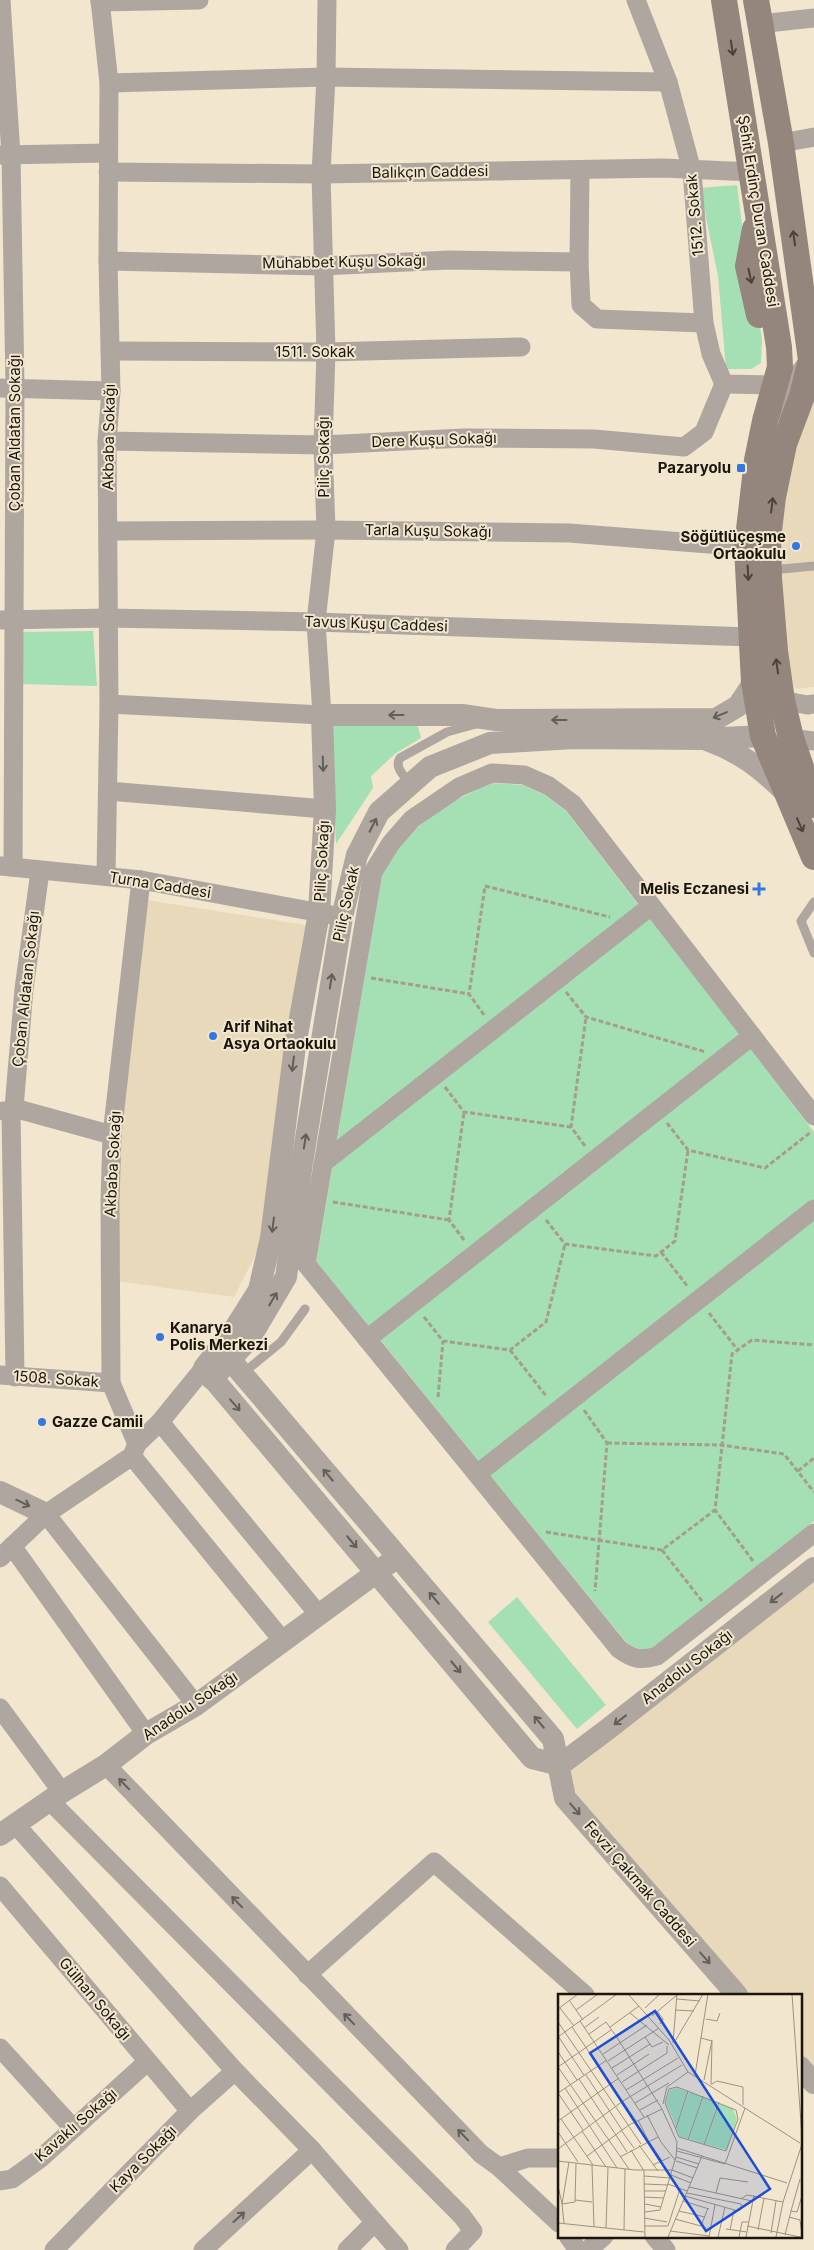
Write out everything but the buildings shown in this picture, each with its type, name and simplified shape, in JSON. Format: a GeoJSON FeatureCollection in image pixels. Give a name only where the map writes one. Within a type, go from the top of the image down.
{"type":"FeatureCollection","features":[{"type":"Feature","properties":{"kind":"main road","name":"Şehit Erdinç Duran Caddesi"},"geometry":{"type":"LineString","coordinates":[[724,0],[779,347],[780,367],[765,421],[757,460],[747,547],[754,682],[763,736],[814,856]]}},
{"type":"Feature","properties":{"kind":"main road","name":"Şehit Erdinç Duran Caddesi"},"geometry":{"type":"LineString","coordinates":[[758,12],[807,305],[813,359]]}},
{"type":"Feature","properties":{"kind":"main road"},"geometry":{"type":"LineString","coordinates":[[779,347],[792,341],[807,305]]}},
{"type":"Feature","properties":{"kind":"main road"},"geometry":{"type":"LineString","coordinates":[[779,347],[813,359],[808,391],[784,444],[773,497],[768,539],[775,651],[782,700],[802,740],[813,798]]}},
{"type":"Feature","properties":{"kind":"main road"},"geometry":{"type":"LineString","coordinates":[[782,700],[763,736],[802,740]]}},
{"type":"Feature","properties":{"kind":"street","name":"Çoban Aldatan Sokağı"},"geometry":{"type":"LineString","coordinates":[[1,0],[6,155],[8,387],[6,867]]}},
{"type":"Feature","properties":{"kind":"street"},"geometry":{"type":"LineString","coordinates":[[100,1],[200,0]]}},
{"type":"Feature","properties":{"kind":"street","name":"Piliç Sokağı"},"geometry":{"type":"LineString","coordinates":[[319,913],[325,809],[322,715],[316,622],[326,530],[323,445],[326,352],[322,266],[321,174],[326,77],[327,0]]}},
{"type":"Feature","properties":{"kind":"street","name":"1512. Sokak"},"geometry":{"type":"LineString","coordinates":[[636,0],[668,82],[692,171],[704,323],[711,354],[724,384]]}},
{"type":"Feature","properties":{"kind":"street","name":"Akbaba Sokağı"},"geometry":{"type":"LineString","coordinates":[[100,1],[109,83],[108,261],[111,391],[107,441],[109,704],[106,875]]}},
{"type":"Feature","properties":{"kind":"street"},"geometry":{"type":"LineString","coordinates":[[758,12],[814,18]]}},
{"type":"Feature","properties":{"kind":"street"},"geometry":{"type":"LineString","coordinates":[[109,83],[326,77],[668,82]]}},
{"type":"Feature","properties":{"kind":"street"},"geometry":{"type":"LineString","coordinates":[[781,143],[814,137]]}},
{"type":"Feature","properties":{"kind":"street","name":"Balıkçın Caddesi"},"geometry":{"type":"LineString","coordinates":[[6,155],[321,174],[580,171],[663,168],[692,171],[752,172]]}},
{"type":"Feature","properties":{"kind":"street"},"geometry":{"type":"LineString","coordinates":[[580,171],[579,262],[581,305],[597,319],[704,323]]}},
{"type":"Feature","properties":{"kind":"street","name":"Muhabbet Kuşu Sokağı"},"geometry":{"type":"LineString","coordinates":[[108,261],[322,266],[449,260],[579,262]]}},
{"type":"Feature","properties":{"kind":"street","name":"1511. Sokak"},"geometry":{"type":"LineString","coordinates":[[110,352],[326,352],[521,348]]}},
{"type":"Feature","properties":{"kind":"street"},"geometry":{"type":"LineString","coordinates":[[765,421],[813,359]]}},
{"type":"Feature","properties":{"kind":"street"},"geometry":{"type":"LineString","coordinates":[[724,384],[775,385]]}},
{"type":"Feature","properties":{"kind":"street","name":"Dere Kuşu Sokağı"},"geometry":{"type":"LineString","coordinates":[[107,441],[323,445],[464,438],[594,439],[684,447],[704,432],[724,384]]}},
{"type":"Feature","properties":{"kind":"street"},"geometry":{"type":"LineString","coordinates":[[8,387],[111,391]]}},
{"type":"Feature","properties":{"kind":"street","name":"Tarla Kuşu Sokağı"},"geometry":{"type":"LineString","coordinates":[[108,532],[326,530],[569,533],[747,547]]}},
{"type":"Feature","properties":{"kind":"street","name":"Tavus Kuşu Caddesi"},"geometry":{"type":"LineString","coordinates":[[8,620],[108,618],[316,622],[751,637]]}},
{"type":"Feature","properties":{"kind":"street"},"geometry":{"type":"LineString","coordinates":[[109,704],[322,715],[462,715],[496,720],[609,729],[716,719],[738,706],[754,682]]}},
{"type":"Feature","properties":{"kind":"street"},"geometry":{"type":"LineString","coordinates":[[782,700],[807,705],[814,704]]}},
{"type":"Feature","properties":{"kind":"street","name":"Piliç Sokak"},"geometry":{"type":"LineString","coordinates":[[208,1373],[231,1360],[250,1338],[286,1277],[302,1163],[342,917],[357,854],[379,812],[430,767],[490,743],[574,738],[609,729],[703,739],[763,736]]}},
{"type":"Feature","properties":{"kind":"street"},"geometry":{"type":"LineString","coordinates":[[703,739],[727,747],[748,759],[768,774],[786,792]]}},
{"type":"Feature","properties":{"kind":"street"},"geometry":{"type":"LineString","coordinates":[[814,1116],[573,804],[549,786],[524,775],[492,773],[459,787],[412,819],[391,843],[373,872],[306,1264],[619,1649],[630,1657],[644,1660],[657,1656],[814,1533]]}},
{"type":"Feature","properties":{"kind":"street"},"geometry":{"type":"LineString","coordinates":[[410,784],[428,807]]}},
{"type":"Feature","properties":{"kind":"street"},"geometry":{"type":"LineString","coordinates":[[108,791],[325,809]]}},
{"type":"Feature","properties":{"kind":"street","name":"Turna Caddesi"},"geometry":{"type":"LineString","coordinates":[[6,867],[106,875],[142,880],[342,917]]}},
{"type":"Feature","properties":{"kind":"street","name":"Çoban Aldatan Sokağı"},"geometry":{"type":"LineString","coordinates":[[8,1376],[8,1110],[40,870]]}},
{"type":"Feature","properties":{"kind":"street","name":"Akbaba Sokağı"},"geometry":{"type":"LineString","coordinates":[[142,880],[112,1135],[110,1201],[111,1383],[135,1450],[283,1641]]}},
{"type":"Feature","properties":{"kind":"street"},"geometry":{"type":"LineString","coordinates":[[323,1163],[651,906]]}},
{"type":"Feature","properties":{"kind":"street","name":"Piliç Sokak"},"geometry":{"type":"LineString","coordinates":[[231,1360],[235,1328],[259,1290],[271,1238],[295,1046],[319,913]]}},
{"type":"Feature","properties":{"kind":"street"},"geometry":{"type":"LineString","coordinates":[[367,1339],[752,1036]]}},
{"type":"Feature","properties":{"kind":"street"},"geometry":{"type":"LineString","coordinates":[[8,1110],[112,1135]]}},
{"type":"Feature","properties":{"kind":"street"},"geometry":{"type":"LineString","coordinates":[[477,1474],[814,1209]]}},
{"type":"Feature","properties":{"kind":"street"},"geometry":{"type":"LineString","coordinates":[[146,1734],[6,1552],[46,1514],[135,1450],[160,1422],[188,1385],[208,1373],[378,1572],[532,1758],[560,1765],[553,1739],[397,1558],[231,1360]]}},
{"type":"Feature","properties":{"kind":"street","name":"1508. Sokak"},"geometry":{"type":"LineString","coordinates":[[8,1376],[111,1383]]}},
{"type":"Feature","properties":{"kind":"street"},"geometry":{"type":"LineString","coordinates":[[160,1422],[319,1615]]}},
{"type":"Feature","properties":{"kind":"street"},"geometry":{"type":"LineString","coordinates":[[0,1492],[46,1514],[196,1705]]}},
{"type":"Feature","properties":{"kind":"street","name":"Anadolu Sokağı"},"geometry":{"type":"LineString","coordinates":[[8,1830],[56,1796],[106,1765],[146,1734],[196,1705],[397,1558]]}},
{"type":"Feature","properties":{"kind":"street","name":"Anadolu Sokağı"},"geometry":{"type":"LineString","coordinates":[[560,1765],[814,1568]]}},
{"type":"Feature","properties":{"kind":"street"},"geometry":{"type":"LineString","coordinates":[[4,1721],[56,1796],[462,2216],[473,2231],[456,2250]]}},
{"type":"Feature","properties":{"kind":"street"},"geometry":{"type":"LineString","coordinates":[[106,1765],[481,2154],[499,2167],[558,2222]]}},
{"type":"Feature","properties":{"kind":"street","name":"Fevzi Çakmak Caddesi"},"geometry":{"type":"LineString","coordinates":[[560,1765],[565,1798],[736,1994]]}},
{"type":"Feature","properties":{"kind":"street"},"geometry":{"type":"LineString","coordinates":[[8,1830],[312,2150],[399,2250]]}},
{"type":"Feature","properties":{"kind":"street"},"geometry":{"type":"LineString","coordinates":[[307,1975],[434,1862],[584,1994]]}},
{"type":"Feature","properties":{"kind":"street","name":"Gülhan Sokağı"},"geometry":{"type":"LineString","coordinates":[[0,1886],[190,2111]]}},
{"type":"Feature","properties":{"kind":"street"},"geometry":{"type":"LineString","coordinates":[[0,2048],[73,2128]]}},
{"type":"Feature","properties":{"kind":"street","name":"Kavaklı Sokağı"},"geometry":{"type":"LineString","coordinates":[[0,2182],[12,2179],[41,2158],[147,2062]]}},
{"type":"Feature","properties":{"kind":"street"},"geometry":{"type":"LineString","coordinates":[[802,2069],[814,2083]]}},
{"type":"Feature","properties":{"kind":"street","name":"Kaya Sokağı"},"geometry":{"type":"LineString","coordinates":[[54,2250],[190,2111],[235,2071]]}},
{"type":"Feature","properties":{"kind":"street"},"geometry":{"type":"LineString","coordinates":[[203,2250],[312,2150]]}},
{"type":"Feature","properties":{"kind":"street"},"geometry":{"type":"LineString","coordinates":[[499,2167],[528,2158],[558,2158]]}},
{"type":"Feature","properties":{"kind":"street"},"geometry":{"type":"LineString","coordinates":[[347,2250],[374,2223]]}},
{"type":"Feature","properties":{"kind":"street"},"geometry":{"type":"LineString","coordinates":[[569,2238],[578,2250]]}},
{"type":"Feature","properties":{"kind":"street"},"geometry":{"type":"LineString","coordinates":[[588,2250],[602,2238]]}},
{"type":"Feature","properties":{"kind":"street"},"geometry":{"type":"LineString","coordinates":[[656,2238],[666,2250]]}},
{"type":"Feature","properties":{"kind":"lane"},"geometry":{"type":"LineString","coordinates":[[769,570],[814,566]]}},
{"type":"Feature","properties":{"kind":"lane"},"geometry":{"type":"LineString","coordinates":[[410,784],[398,767],[397,762],[400,758],[447,732],[496,720]]}},
{"type":"Feature","properties":{"kind":"lane"},"geometry":{"type":"LineString","coordinates":[[814,902],[801,921],[814,953]]}},
{"type":"Feature","properties":{"kind":"lane"},"geometry":{"type":"LineString","coordinates":[[231,1360],[281,1342],[305,1309]]}},
{"type":"Feature","properties":{"kind":"path"},"geometry":{"type":"LineString","coordinates":[[469,994],[485,886],[630,922]]}},
{"type":"Feature","properties":{"kind":"path"},"geometry":{"type":"LineString","coordinates":[[355,976],[469,994],[495,1029]]}},
{"type":"Feature","properties":{"kind":"path"},"geometry":{"type":"LineString","coordinates":[[556,980],[586,1017],[725,1058]]}},
{"type":"Feature","properties":{"kind":"path"},"geometry":{"type":"LineString","coordinates":[[571,1127],[586,1017]]}},
{"type":"Feature","properties":{"kind":"path"},"geometry":{"type":"LineString","coordinates":[[436,1075],[464,1112],[571,1127],[596,1159]]}},
{"type":"Feature","properties":{"kind":"path"},"geometry":{"type":"LineString","coordinates":[[658,1110],[688,1150],[765,1168],[814,1130]]}},
{"type":"Feature","properties":{"kind":"path"},"geometry":{"type":"LineString","coordinates":[[464,1112],[449,1220],[474,1255]]}},
{"type":"Feature","properties":{"kind":"path"},"geometry":{"type":"LineString","coordinates":[[535,1207],[565,1244],[656,1256],[675,1241],[688,1150]]}},
{"type":"Feature","properties":{"kind":"path"},"geometry":{"type":"LineString","coordinates":[[317,1199],[449,1220]]}},
{"type":"Feature","properties":{"kind":"path"},"geometry":{"type":"LineString","coordinates":[[510,1350],[546,1322],[565,1244]]}},
{"type":"Feature","properties":{"kind":"path"},"geometry":{"type":"LineString","coordinates":[[413,1303],[443,1341],[435,1423]]}},
{"type":"Feature","properties":{"kind":"path"},"geometry":{"type":"LineString","coordinates":[[762,1574],[715,1510],[732,1354],[752,1340],[814,1345]]}},
{"type":"Feature","properties":{"kind":"path"},"geometry":{"type":"LineString","coordinates":[[443,1341],[510,1350],[558,1411]]}},
{"type":"Feature","properties":{"kind":"path"},"geometry":{"type":"LineString","coordinates":[[575,1398],[607,1443],[593,1617]]}},
{"type":"Feature","properties":{"kind":"path"},"geometry":{"type":"LineString","coordinates":[[607,1443],[721,1445],[784,1454],[814,1492]]}},
{"type":"Feature","properties":{"kind":"path"},"geometry":{"type":"LineString","coordinates":[[798,1471],[814,1458]]}},
{"type":"Feature","properties":{"kind":"path"},"geometry":{"type":"LineString","coordinates":[[662,1550],[715,1510]]}},
{"type":"Feature","properties":{"kind":"path"},"geometry":{"type":"LineString","coordinates":[[521,1528],[662,1550],[712,1613]]}},
{"type":"Feature","properties":{"kind":"shaded area","name":"Söğütlüçeşme Ortaokulu"},"geometry":{"type":"Polygon","coordinates":[[[814,401],[814,687],[795,689],[782,645],[777,570],[784,475],[814,401]]]}},
{"type":"Feature","properties":{"kind":"shaded area","name":"Arif Nihat Asya Ortaokulu"},"geometry":{"type":"Polygon","coordinates":[[[147,900],[312,926],[259,1248],[234,1297],[116,1281],[118,1146],[147,900]]]}},
{"type":"Feature","properties":{"kind":"shaded area"},"geometry":{"type":"Polygon","coordinates":[[[814,1574],[814,2083],[802,2069],[802,1994],[736,1994],[565,1798],[560,1765],[814,1574]]]}},
{"type":"Feature","properties":{"kind":"green space"},"geometry":{"type":"Polygon","coordinates":[[[737,185],[748,272],[757,305],[762,340],[761,363],[751,369],[726,369],[718,276],[700,188],[737,185]]]}},
{"type":"Feature","properties":{"kind":"green space"},"geometry":{"type":"Polygon","coordinates":[[[93,631],[97,686],[17,684],[18,632],[93,631]]]}},
{"type":"Feature","properties":{"kind":"green space"},"geometry":{"type":"Polygon","coordinates":[[[330,723],[417,723],[421,738],[396,753],[371,776],[373,788],[336,844],[330,723]]]}},
{"type":"Feature","properties":{"kind":"green space"},"geometry":{"type":"Polygon","coordinates":[[[493,783],[522,785],[545,795],[566,811],[640,907],[336,1146],[382,875],[398,848],[418,827],[441,809],[493,783]]]}},
{"type":"Feature","properties":{"kind":"green space"},"geometry":{"type":"Polygon","coordinates":[[[648,916],[742,1038],[371,1329],[316,1262],[333,1164],[648,916]]]}},
{"type":"Feature","properties":{"kind":"green space"},"geometry":{"type":"Polygon","coordinates":[[[748,1046],[814,1132],[814,1202],[481,1464],[378,1337],[748,1046]]]}},
{"type":"Feature","properties":{"kind":"green space"},"geometry":{"type":"Polygon","coordinates":[[[814,1217],[814,1521],[652,1648],[641,1649],[635,1647],[626,1642],[488,1473],[814,1217]]]}},
{"type":"Feature","properties":{"kind":"green space"},"geometry":{"type":"Polygon","coordinates":[[[517,1597],[606,1705],[577,1729],[488,1622],[517,1597]]]}},
{"type":"Feature","properties":{"kind":"place","name":"Pazaryolu"},"geometry":{"type":"Point","coordinates":[741,468]}},
{"type":"Feature","properties":{"kind":"place","name":"Söğütlüçeşme Ortaokulu"},"geometry":{"type":"Point","coordinates":[796,546]}},
{"type":"Feature","properties":{"kind":"place","name":"Melis Eczanesi"},"geometry":{"type":"Point","coordinates":[759,889]}},
{"type":"Feature","properties":{"kind":"place","name":"Arif Nihat Asya Ortaokulu"},"geometry":{"type":"Point","coordinates":[213,1036]}},
{"type":"Feature","properties":{"kind":"place","name":"Kanarya Polis Merkezi"},"geometry":{"type":"Point","coordinates":[160,1337]}},
{"type":"Feature","properties":{"kind":"place","name":"Gazze Camii"},"geometry":{"type":"Point","coordinates":[42,1422]}}]}
